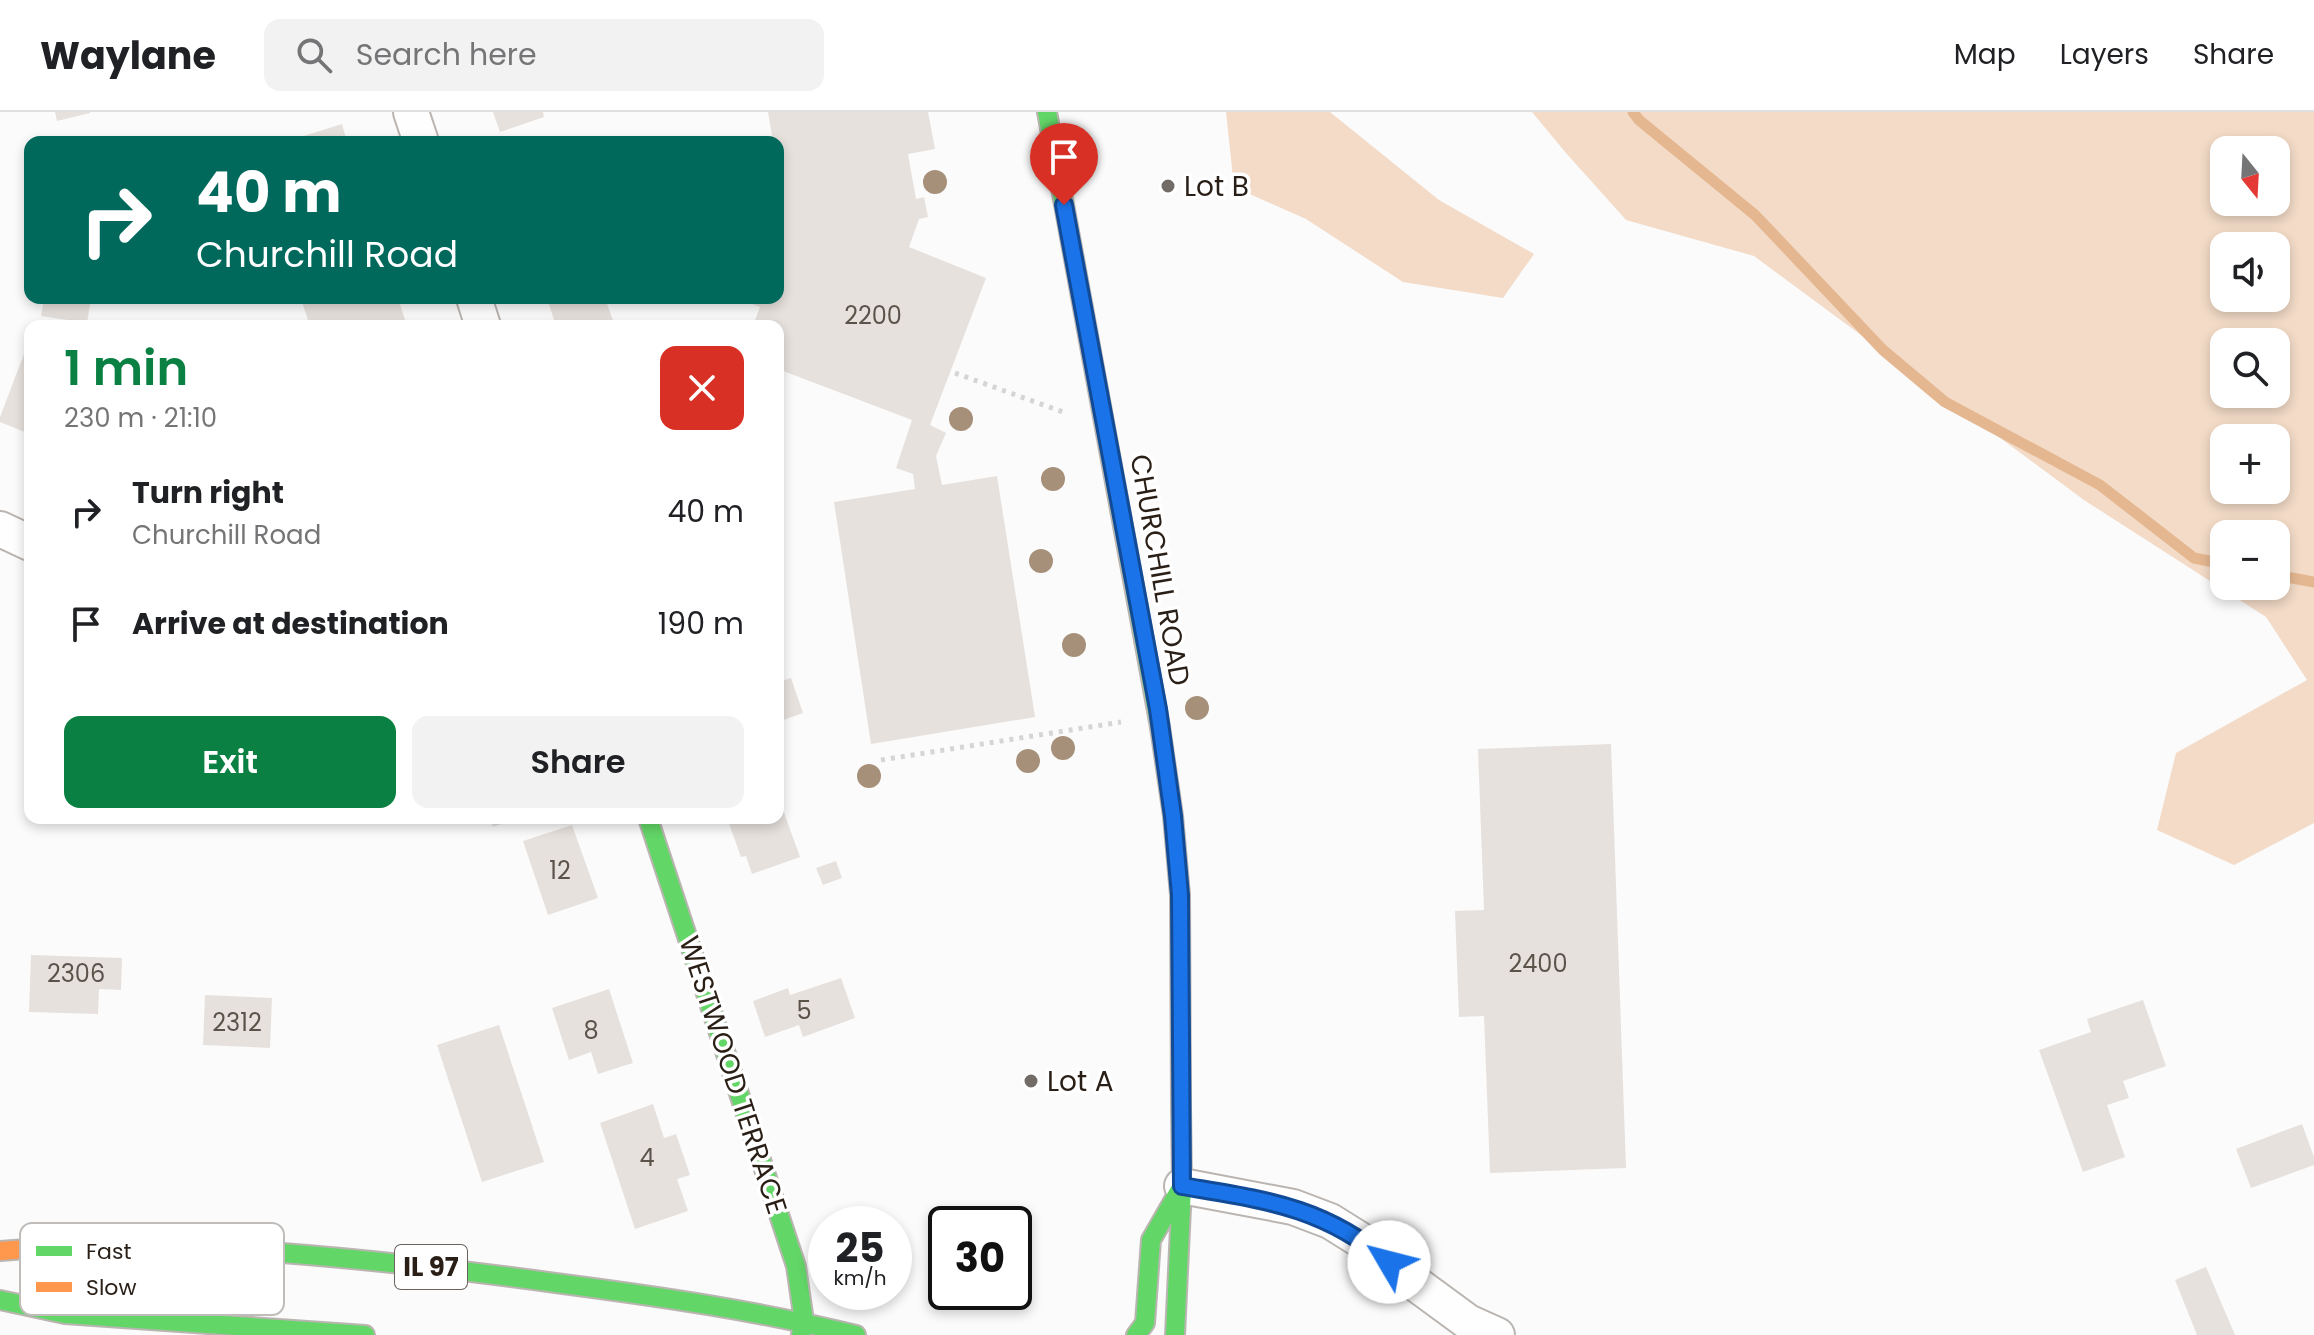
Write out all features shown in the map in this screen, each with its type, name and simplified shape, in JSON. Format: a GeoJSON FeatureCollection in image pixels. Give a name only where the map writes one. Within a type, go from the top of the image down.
{"type":"FeatureCollection","features":[{"type":"Feature","properties":{"kind":"street"},"geometry":{"type":"LineString","coordinates":[[411,112],[419,136]]}},
{"type":"Feature","properties":{"kind":"street","name":"CHURCHILL ROAD"},"geometry":{"type":"LineString","coordinates":[[1047,112],[1158,709],[1173,816],[1180,895],[1182,1186],[1175,1335]]}},
{"type":"Feature","properties":{"kind":"street"},"geometry":{"type":"LineString","coordinates":[[0,529],[24,540]]}},
{"type":"Feature","properties":{"kind":"street","name":"WESTWOOD TERRACE"},"geometry":{"type":"LineString","coordinates":[[650,824],[796,1266],[803,1328]]}},
{"type":"Feature","properties":{"kind":"street"},"geometry":{"type":"LineString","coordinates":[[1136,1335],[1145,1323],[1151,1240],[1182,1186],[1293,1207],[1330,1221],[1370,1246],[1468,1322],[1497,1335]]}},
{"type":"Feature","properties":{"kind":"street","name":"IL 97"},"geometry":{"type":"LineString","coordinates":[[0,1251],[20,1249]]}},
{"type":"Feature","properties":{"kind":"street","name":"IL 97"},"geometry":{"type":"LineString","coordinates":[[284,1254],[399,1263],[656,1296],[803,1328],[856,1335]]}},
{"type":"Feature","properties":{"kind":"street"},"geometry":{"type":"LineString","coordinates":[[0,1300],[20,1304]]}},
{"type":"Feature","properties":{"kind":"street"},"geometry":{"type":"LineString","coordinates":[[79,1315],[365,1335]]}},
{"type":"Feature","properties":{"kind":"path"},"geometry":{"type":"LineString","coordinates":[[955,373],[1067,414]]}},
{"type":"Feature","properties":{"kind":"path"},"geometry":{"type":"LineString","coordinates":[[881,760],[1126,721]]}},
{"type":"Feature","properties":{"kind":"shaded area"},"geometry":{"type":"Polygon","coordinates":[[[1226,112],[1330,112],[1439,200],[1534,254],[1503,298],[1403,282],[1306,219],[1234,187],[1226,112]]]}},
{"type":"Feature","properties":{"kind":"shaded area"},"geometry":{"type":"Polygon","coordinates":[[[1532,112],[2314,112],[2314,823],[2234,865],[2157,830],[2176,753],[2307,680],[2266,617],[2240,600],[2290,600],[2290,520],[2210,520],[2210,581],[2084,500],[1754,256],[1626,220],[1532,112]]]}},
{"type":"Feature","properties":{"kind":"building"},"geometry":{"type":"Polygon","coordinates":[[[55,112],[90,112],[90,113],[57,121],[55,112]]]}},
{"type":"Feature","properties":{"kind":"building"},"geometry":{"type":"Polygon","coordinates":[[[493,112],[543,112],[544,117],[500,132],[493,112]]]}},
{"type":"Feature","properties":{"kind":"building"},"geometry":{"type":"Polygon","coordinates":[[[768,112],[928,112],[935,149],[908,154],[916,199],[924,197],[928,217],[919,219],[909,247],[986,278],[930,425],[946,433],[936,456],[942,485],[997,476],[1035,717],[871,744],[834,502],[915,489],[913,474],[896,468],[912,420],[784,371],[784,320],[755,320],[760,307],[752,304],[784,304],[784,136],[772,136],[768,112]]]}},
{"type":"Feature","properties":{"kind":"building"},"geometry":{"type":"Polygon","coordinates":[[[342,124],[345,136],[304,136],[342,124]]]}},
{"type":"Feature","properties":{"kind":"building"},"geometry":{"type":"Polygon","coordinates":[[[43,304],[90,304],[87,320],[41,316],[43,304]]]}},
{"type":"Feature","properties":{"kind":"building"},"geometry":{"type":"Polygon","coordinates":[[[303,304],[400,304],[405,320],[308,320],[303,304]]]}},
{"type":"Feature","properties":{"kind":"building"},"geometry":{"type":"Polygon","coordinates":[[[549,304],[607,304],[613,320],[554,320],[549,304]]]}},
{"type":"Feature","properties":{"kind":"building"},"geometry":{"type":"Polygon","coordinates":[[[24,354],[24,432],[0,422],[24,354]]]}},
{"type":"Feature","properties":{"kind":"building"},"geometry":{"type":"Polygon","coordinates":[[[791,678],[803,713],[784,720],[784,680],[791,678]]]}},
{"type":"Feature","properties":{"kind":"building"},"geometry":{"type":"Polygon","coordinates":[[[1611,744],[1626,1168],[1490,1173],[1484,1016],[1459,1017],[1455,911],[1484,910],[1478,749],[1611,744]]]}},
{"type":"Feature","properties":{"kind":"building"},"geometry":{"type":"Polygon","coordinates":[[[784,813],[800,857],[752,874],[746,856],[741,857],[729,824],[784,824],[784,813]]]}},
{"type":"Feature","properties":{"kind":"building"},"geometry":{"type":"Polygon","coordinates":[[[572,825],[598,898],[548,915],[523,841],[572,825]]]}},
{"type":"Feature","properties":{"kind":"building"},"geometry":{"type":"Polygon","coordinates":[[[836,861],[842,878],[823,885],[816,868],[836,861]]]}},
{"type":"Feature","properties":{"kind":"building"},"geometry":{"type":"Polygon","coordinates":[[[31,955],[122,958],[121,990],[99,989],[98,1014],[29,1012],[31,955]]]}},
{"type":"Feature","properties":{"kind":"building"},"geometry":{"type":"Polygon","coordinates":[[[841,978],[855,1018],[803,1037],[799,1025],[765,1037],[753,1001],[788,988],[790,995],[841,978]]]}},
{"type":"Feature","properties":{"kind":"building"},"geometry":{"type":"Polygon","coordinates":[[[609,989],[633,1063],[598,1074],[591,1052],[569,1060],[552,1008],[609,989]]]}},
{"type":"Feature","properties":{"kind":"building"},"geometry":{"type":"Polygon","coordinates":[[[205,995],[272,998],[270,1048],[203,1045],[205,995]]]}},
{"type":"Feature","properties":{"kind":"building"},"geometry":{"type":"Polygon","coordinates":[[[2143,1000],[2166,1066],[2123,1081],[2129,1098],[2107,1105],[2125,1157],[2083,1172],[2039,1050],[2091,1032],[2087,1019],[2143,1000]]]}},
{"type":"Feature","properties":{"kind":"building"},"geometry":{"type":"Polygon","coordinates":[[[499,1025],[544,1162],[482,1182],[437,1045],[499,1025]]]}},
{"type":"Feature","properties":{"kind":"building"},"geometry":{"type":"Polygon","coordinates":[[[653,1104],[664,1138],[676,1134],[690,1175],[677,1179],[688,1211],[635,1229],[600,1123],[653,1104]]]}},
{"type":"Feature","properties":{"kind":"building"},"geometry":{"type":"Polygon","coordinates":[[[2302,1124],[2314,1165],[2251,1188],[2236,1149],[2302,1124]]]}},
{"type":"Feature","properties":{"kind":"building"},"geometry":{"type":"Polygon","coordinates":[[[2206,1267],[2235,1335],[2197,1335],[2175,1280],[2206,1267]]]}},
{"type":"Feature","properties":{"kind":"waterway"},"geometry":{"type":"LineString","coordinates":[[1633,112],[1755,215],[1883,350],[1945,402],[2100,485],[2194,558],[2210,561]]}},
{"type":"Feature","properties":{"kind":"waterway"},"geometry":{"type":"LineString","coordinates":[[2290,578],[2314,582]]}},
{"type":"Feature","properties":{"kind":"traffic: fast"},"geometry":{"type":"LineString","coordinates":[[1047,112],[1160,727]]}},
{"type":"Feature","properties":{"kind":"traffic: fast"},"geometry":{"type":"LineString","coordinates":[[650,824],[796,1266],[804,1321],[801,1335]]}},
{"type":"Feature","properties":{"kind":"traffic: fast"},"geometry":{"type":"LineString","coordinates":[[1175,1335],[1182,1186],[1181,1107]]}},
{"type":"Feature","properties":{"kind":"traffic: fast"},"geometry":{"type":"LineString","coordinates":[[1136,1335],[1145,1323],[1151,1240],[1182,1186]]}},
{"type":"Feature","properties":{"kind":"traffic: fast"},"geometry":{"type":"LineString","coordinates":[[284,1253],[409,1265],[637,1294],[747,1312],[856,1335]]}},
{"type":"Feature","properties":{"kind":"traffic: fast"},"geometry":{"type":"LineString","coordinates":[[0,1300],[20,1304]]}},
{"type":"Feature","properties":{"kind":"traffic: fast"},"geometry":{"type":"LineString","coordinates":[[79,1315],[365,1335]]}},
{"type":"Feature","properties":{"kind":"traffic: slow"},"geometry":{"type":"LineString","coordinates":[[1160,727],[1180,895],[1181,1107]]}},
{"type":"Feature","properties":{"kind":"traffic: slow"},"geometry":{"type":"LineString","coordinates":[[0,1251],[20,1249]]}},
{"type":"Feature","properties":{"kind":"place","name":"Lot B"},"geometry":{"type":"Point","coordinates":[1168,186]}},
{"type":"Feature","properties":{"kind":"place","name":"Lot A"},"geometry":{"type":"Point","coordinates":[1031,1081]}},
{"type":"Feature","properties":{"kind":"route"},"geometry":{"type":"LineString","coordinates":[[1064,205],[1158,709],[1173,816],[1180,895],[1182,1186],[1293,1207],[1330,1221],[1389,1262]]}}]}
